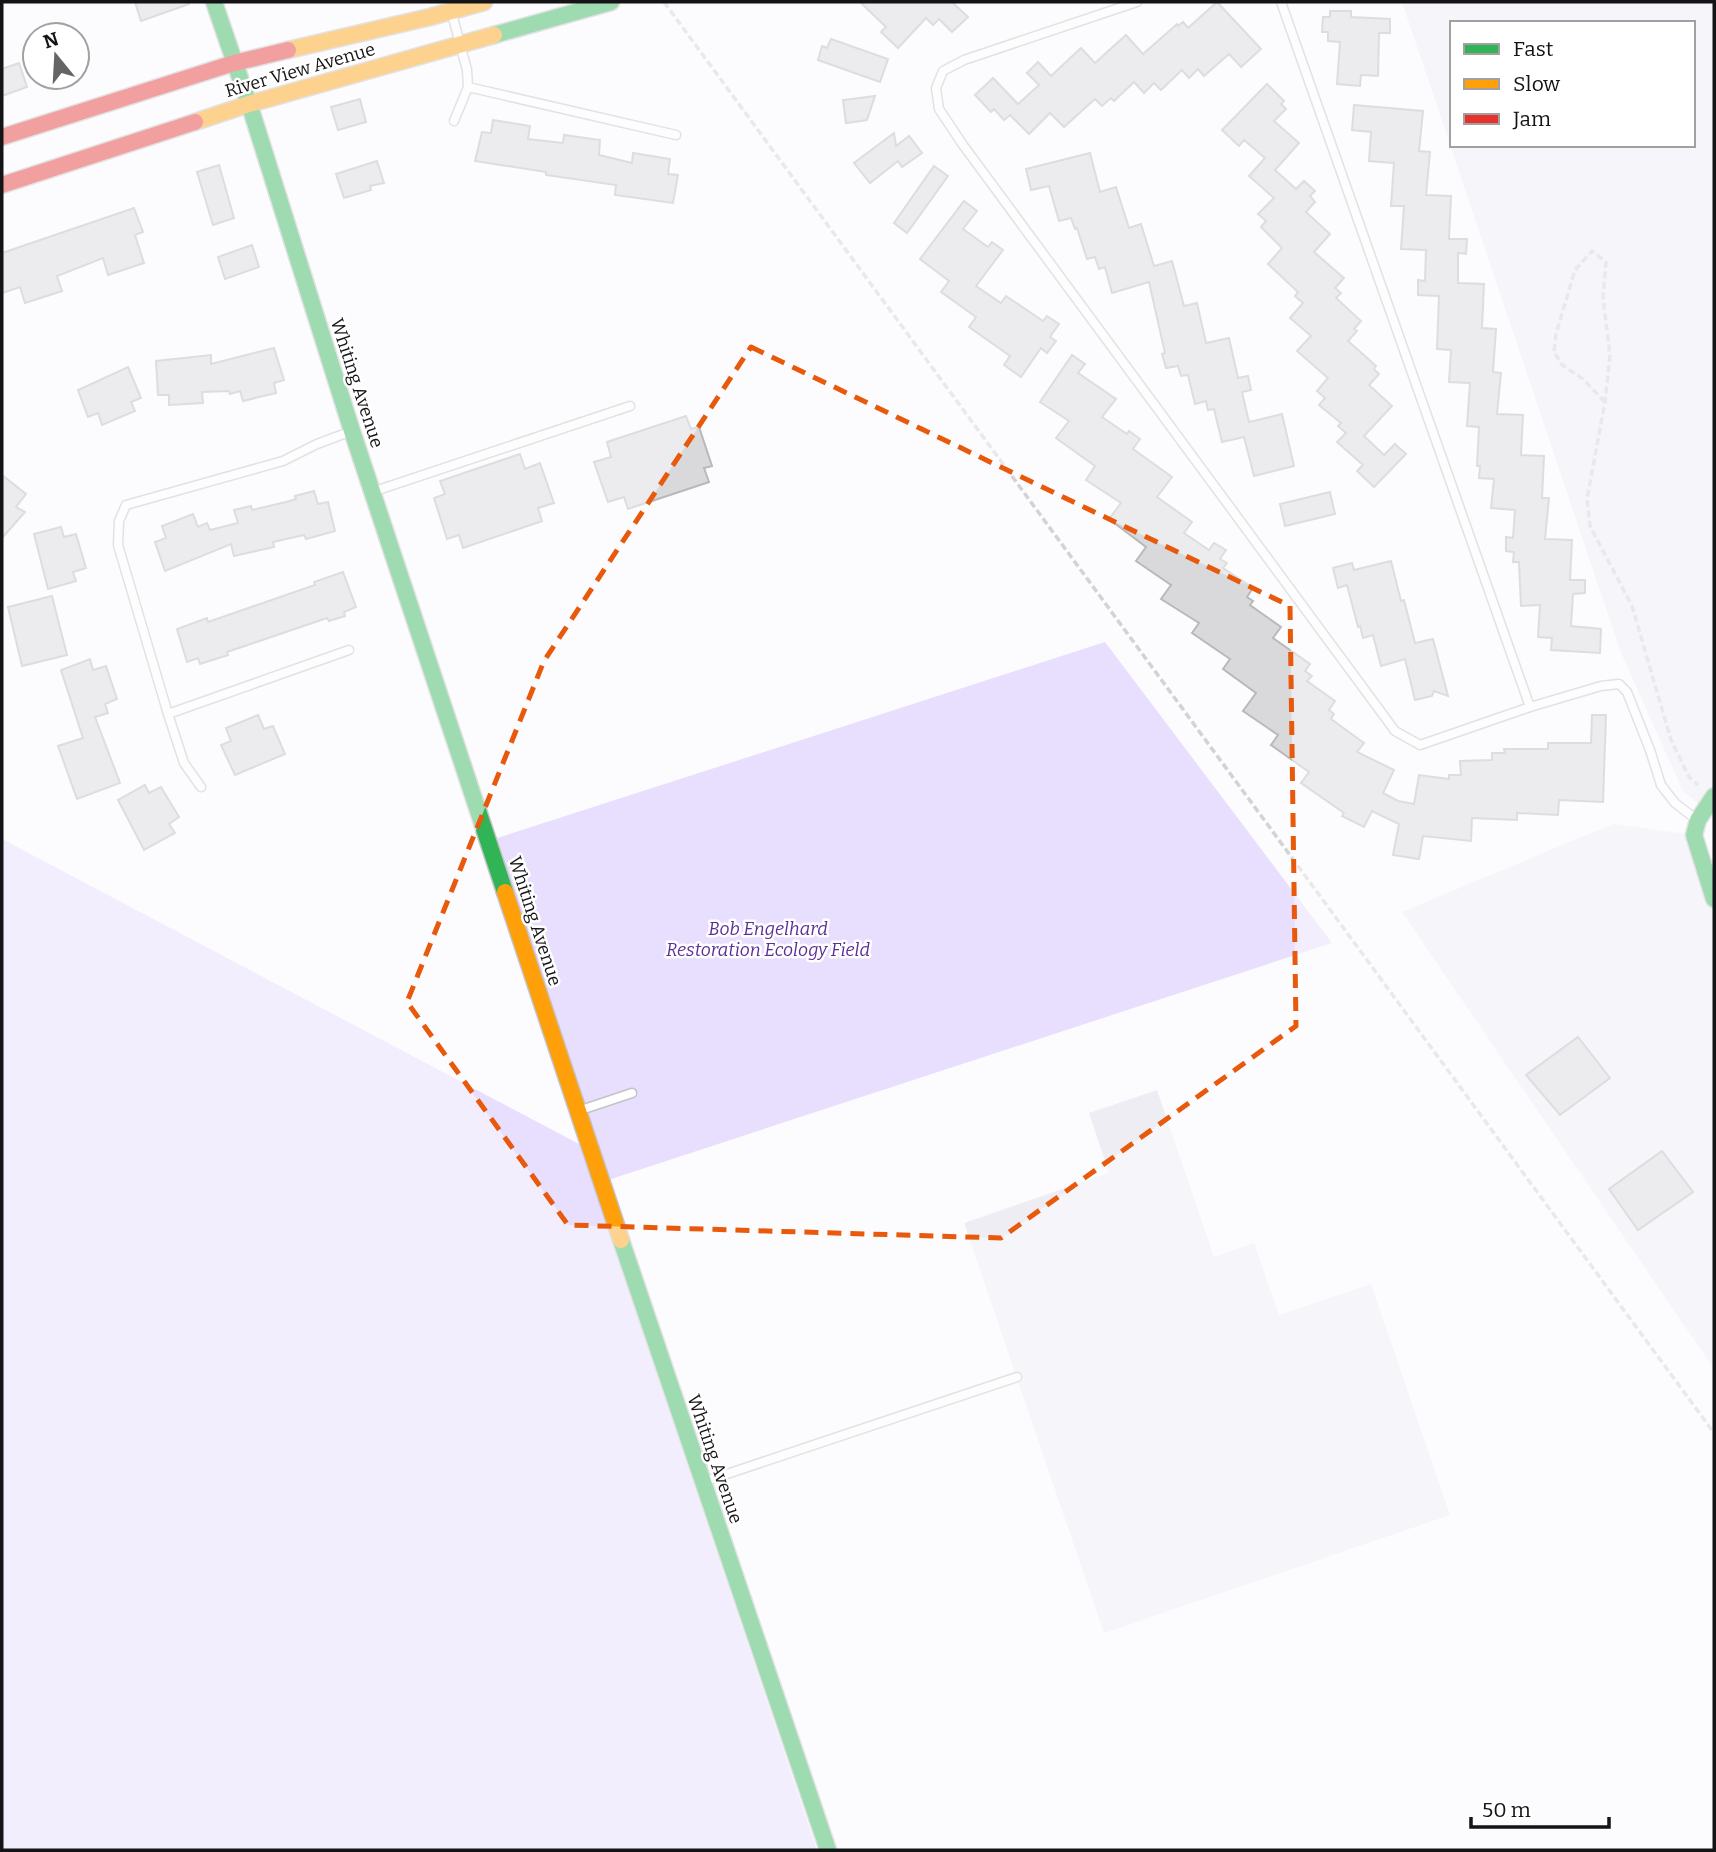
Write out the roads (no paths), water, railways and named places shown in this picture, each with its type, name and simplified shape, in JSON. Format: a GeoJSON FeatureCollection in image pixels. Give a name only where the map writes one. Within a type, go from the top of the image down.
{"type":"FeatureCollection","features":[{"type":"Feature","properties":{"kind":"street","name":"Whiting Avenue"},"geometry":{"type":"LineString","coordinates":[[214,2],[372,492],[828,1850]]}},
{"type":"Feature","properties":{"kind":"street","name":"River View Avenue"},"geometry":{"type":"LineString","coordinates":[[2,136],[234,63],[484,2]]}},
{"type":"Feature","properties":{"kind":"street","name":"River View Avenue"},"geometry":{"type":"LineString","coordinates":[[2,185],[249,104],[611,2]]}},
{"type":"Feature","properties":{"kind":"street"},"geometry":{"type":"LineString","coordinates":[[1714,797],[1698,820],[1695,835],[1714,899]]}},
{"type":"Feature","properties":{"kind":"lane"},"geometry":{"type":"LineString","coordinates":[[1137,2],[964,60],[943,71],[936,88],[939,109],[1395,731],[1420,745],[1530,707],[1601,686],[1619,684],[1627,692],[1661,785],[1675,803],[1698,820]]}},
{"type":"Feature","properties":{"kind":"lane"},"geometry":{"type":"LineString","coordinates":[[1281,2],[1530,707]]}},
{"type":"Feature","properties":{"kind":"lane"},"geometry":{"type":"LineString","coordinates":[[451,11],[467,70],[468,87],[454,121]]}},
{"type":"Feature","properties":{"kind":"lane"},"geometry":{"type":"LineString","coordinates":[[468,87],[676,135]]}},
{"type":"Feature","properties":{"kind":"lane"},"geometry":{"type":"LineString","coordinates":[[372,492],[630,406]]}},
{"type":"Feature","properties":{"kind":"lane"},"geometry":{"type":"LineString","coordinates":[[201,787],[184,763],[167,714],[118,545],[119,521],[126,505],[283,461],[352,431]]}},
{"type":"Feature","properties":{"kind":"lane"},"geometry":{"type":"LineString","coordinates":[[167,714],[349,650]]}},
{"type":"Feature","properties":{"kind":"lane"},"geometry":{"type":"LineString","coordinates":[[578,1111],[632,1093]]}},
{"type":"Feature","properties":{"kind":"lane"},"geometry":{"type":"LineString","coordinates":[[703,1482],[1017,1377]]}},
{"type":"Feature","properties":{"kind":"park label","name":"Bob Engelhard Restoration Ecology Field"},"geometry":{"type":"Point","coordinates":[768,939]}}]}
